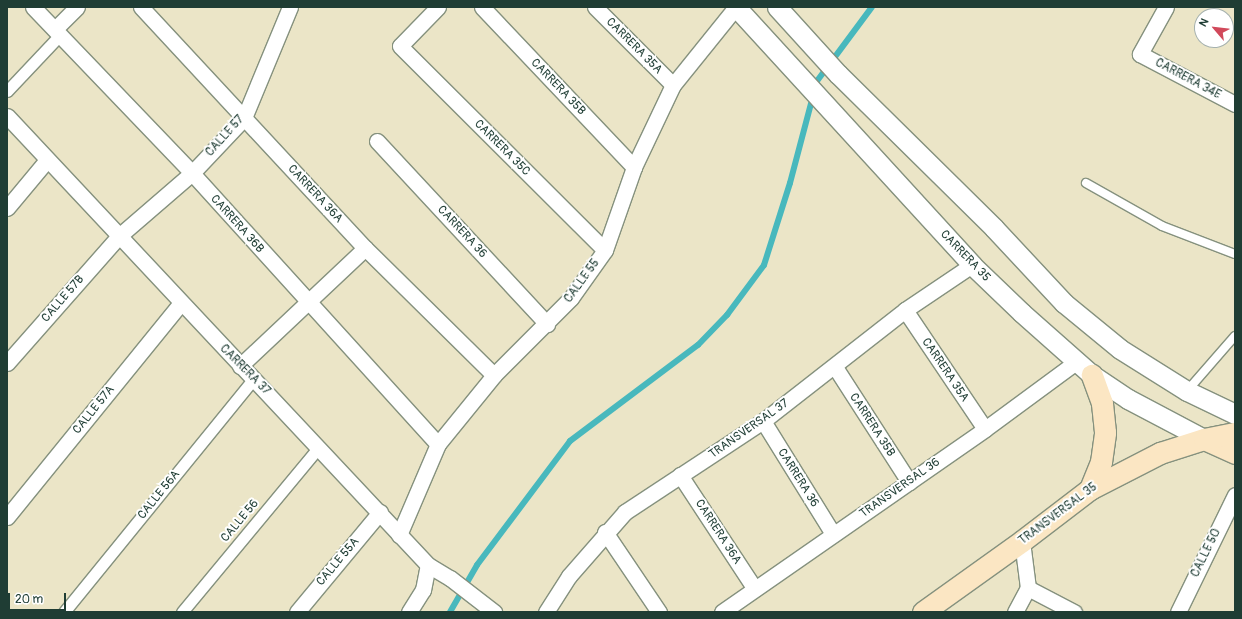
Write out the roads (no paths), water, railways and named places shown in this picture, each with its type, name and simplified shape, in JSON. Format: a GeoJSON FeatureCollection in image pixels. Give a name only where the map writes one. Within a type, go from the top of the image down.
{"type":"FeatureCollection","features":[{"type":"Feature","properties":{"kind":"main road"},"geometry":{"type":"LineString","coordinates":[[1084,368],[1102,403],[1105,432],[1101,462],[1090,489]]}},
{"type":"Feature","properties":{"kind":"main road","name":"TRANSVERSAL 35"},"geometry":{"type":"LineString","coordinates":[[923,612],[1022,541],[1090,489],[1153,456],[1204,439],[1235,432]]}},
{"type":"Feature","properties":{"kind":"main road","name":"CARRERA 35"},"geometry":{"type":"LineString","coordinates":[[1204,439],[1235,453]]}},
{"type":"Feature","properties":{"kind":"street","name":"CARRERA 36B"},"geometry":{"type":"LineString","coordinates":[[33,7],[192,173],[308,303],[438,444]]}},
{"type":"Feature","properties":{"kind":"street"},"geometry":{"type":"LineString","coordinates":[[7,91],[77,7]]}},
{"type":"Feature","properties":{"kind":"street","name":"CARRERA 36A"},"geometry":{"type":"LineString","coordinates":[[141,7],[365,248],[494,375]]}},
{"type":"Feature","properties":{"kind":"street","name":"CALLE 57"},"geometry":{"type":"LineString","coordinates":[[119,236],[192,173],[244,118],[290,7]]}},
{"type":"Feature","properties":{"kind":"street","name":"CARRERA 35C"},"geometry":{"type":"LineString","coordinates":[[438,7],[400,46],[605,250]]}},
{"type":"Feature","properties":{"kind":"street","name":"CARRERA 35B"},"geometry":{"type":"LineString","coordinates":[[482,7],[634,167]]}},
{"type":"Feature","properties":{"kind":"street","name":"CARRERA 35A"},"geometry":{"type":"LineString","coordinates":[[595,7],[674,85]]}},
{"type":"Feature","properties":{"kind":"street","name":"CALLE 55"},"geometry":{"type":"LineString","coordinates":[[399,535],[438,444],[494,375],[547,324],[571,298],[605,250],[634,167],[674,85],[736,7]]}},
{"type":"Feature","properties":{"kind":"street","name":"CARRERA 35"},"geometry":{"type":"LineString","coordinates":[[736,7],[823,104],[972,265],[1084,368],[1128,399],[1204,439]]}},
{"type":"Feature","properties":{"kind":"street"},"geometry":{"type":"LineString","coordinates":[[777,7],[838,74],[994,228],[1064,303],[1120,348],[1187,391],[1235,414]]}},
{"type":"Feature","properties":{"kind":"street","name":"CARRERA 34E"},"geometry":{"type":"LineString","coordinates":[[1166,7],[1140,54],[1235,104]]}},
{"type":"Feature","properties":{"kind":"street","name":"CARRERA 37"},"geometry":{"type":"LineString","coordinates":[[7,116],[240,366],[254,378],[380,512],[399,535],[428,565],[450,578],[494,612]]}},
{"type":"Feature","properties":{"kind":"street","name":"CARRERA 36"},"geometry":{"type":"LineString","coordinates":[[377,141],[547,324]]}},
{"type":"Feature","properties":{"kind":"street"},"geometry":{"type":"LineString","coordinates":[[7,208],[47,160]]}},
{"type":"Feature","properties":{"kind":"street","name":"CALLE 57B"},"geometry":{"type":"LineString","coordinates":[[7,363],[119,236]]}},
{"type":"Feature","properties":{"kind":"street"},"geometry":{"type":"LineString","coordinates":[[240,366],[365,248]]}},
{"type":"Feature","properties":{"kind":"street","name":"TRANSVERSAL 37"},"geometry":{"type":"LineString","coordinates":[[546,612],[569,576],[605,532],[625,512],[763,421],[835,367],[905,310],[972,265]]}},
{"type":"Feature","properties":{"kind":"street","name":"CALLE 57A"},"geometry":{"type":"LineString","coordinates":[[7,517],[181,303]]}},
{"type":"Feature","properties":{"kind":"street","name":"CARRERA 35A"},"geometry":{"type":"LineString","coordinates":[[905,310],[985,429]]}},
{"type":"Feature","properties":{"kind":"street","name":"CARRERA 35B"},"geometry":{"type":"LineString","coordinates":[[835,367],[909,482]]}},
{"type":"Feature","properties":{"kind":"street","name":"TRANSVERSAL 36"},"geometry":{"type":"LineString","coordinates":[[722,612],[985,429],[1084,368]]}},
{"type":"Feature","properties":{"kind":"street","name":"CALLE 56A"},"geometry":{"type":"LineString","coordinates":[[64,612],[254,378]]}},
{"type":"Feature","properties":{"kind":"street","name":"CARRERA 36"},"geometry":{"type":"LineString","coordinates":[[763,421],[833,534]]}},
{"type":"Feature","properties":{"kind":"street","name":"CALLE 56"},"geometry":{"type":"LineString","coordinates":[[182,612],[318,447]]}},
{"type":"Feature","properties":{"kind":"street","name":"CARRERA 36A"},"geometry":{"type":"LineString","coordinates":[[680,475],[755,589]]}},
{"type":"Feature","properties":{"kind":"street","name":"CALLE 50"},"geometry":{"type":"LineString","coordinates":[[1178,612],[1235,495]]}},
{"type":"Feature","properties":{"kind":"street","name":"CALLE 55A"},"geometry":{"type":"LineString","coordinates":[[297,612],[380,512]]}},
{"type":"Feature","properties":{"kind":"street"},"geometry":{"type":"LineString","coordinates":[[605,532],[659,612]]}},
{"type":"Feature","properties":{"kind":"street"},"geometry":{"type":"LineString","coordinates":[[1015,612],[1028,588],[1022,541]]}},
{"type":"Feature","properties":{"kind":"street"},"geometry":{"type":"LineString","coordinates":[[409,612],[423,590],[428,565]]}},
{"type":"Feature","properties":{"kind":"street"},"geometry":{"type":"LineString","coordinates":[[1028,588],[1074,612]]}},
{"type":"Feature","properties":{"kind":"lane"},"geometry":{"type":"LineString","coordinates":[[1086,183],[1162,226],[1235,254]]}},
{"type":"Feature","properties":{"kind":"lane"},"geometry":{"type":"LineString","coordinates":[[1187,391],[1235,336]]}},
{"type":"Feature","properties":{"kind":"waterway"},"geometry":{"type":"LineString","coordinates":[[450,612],[477,565],[570,441],[698,345],[727,315],[764,265],[790,183],[817,81],[872,7]]}}]}
